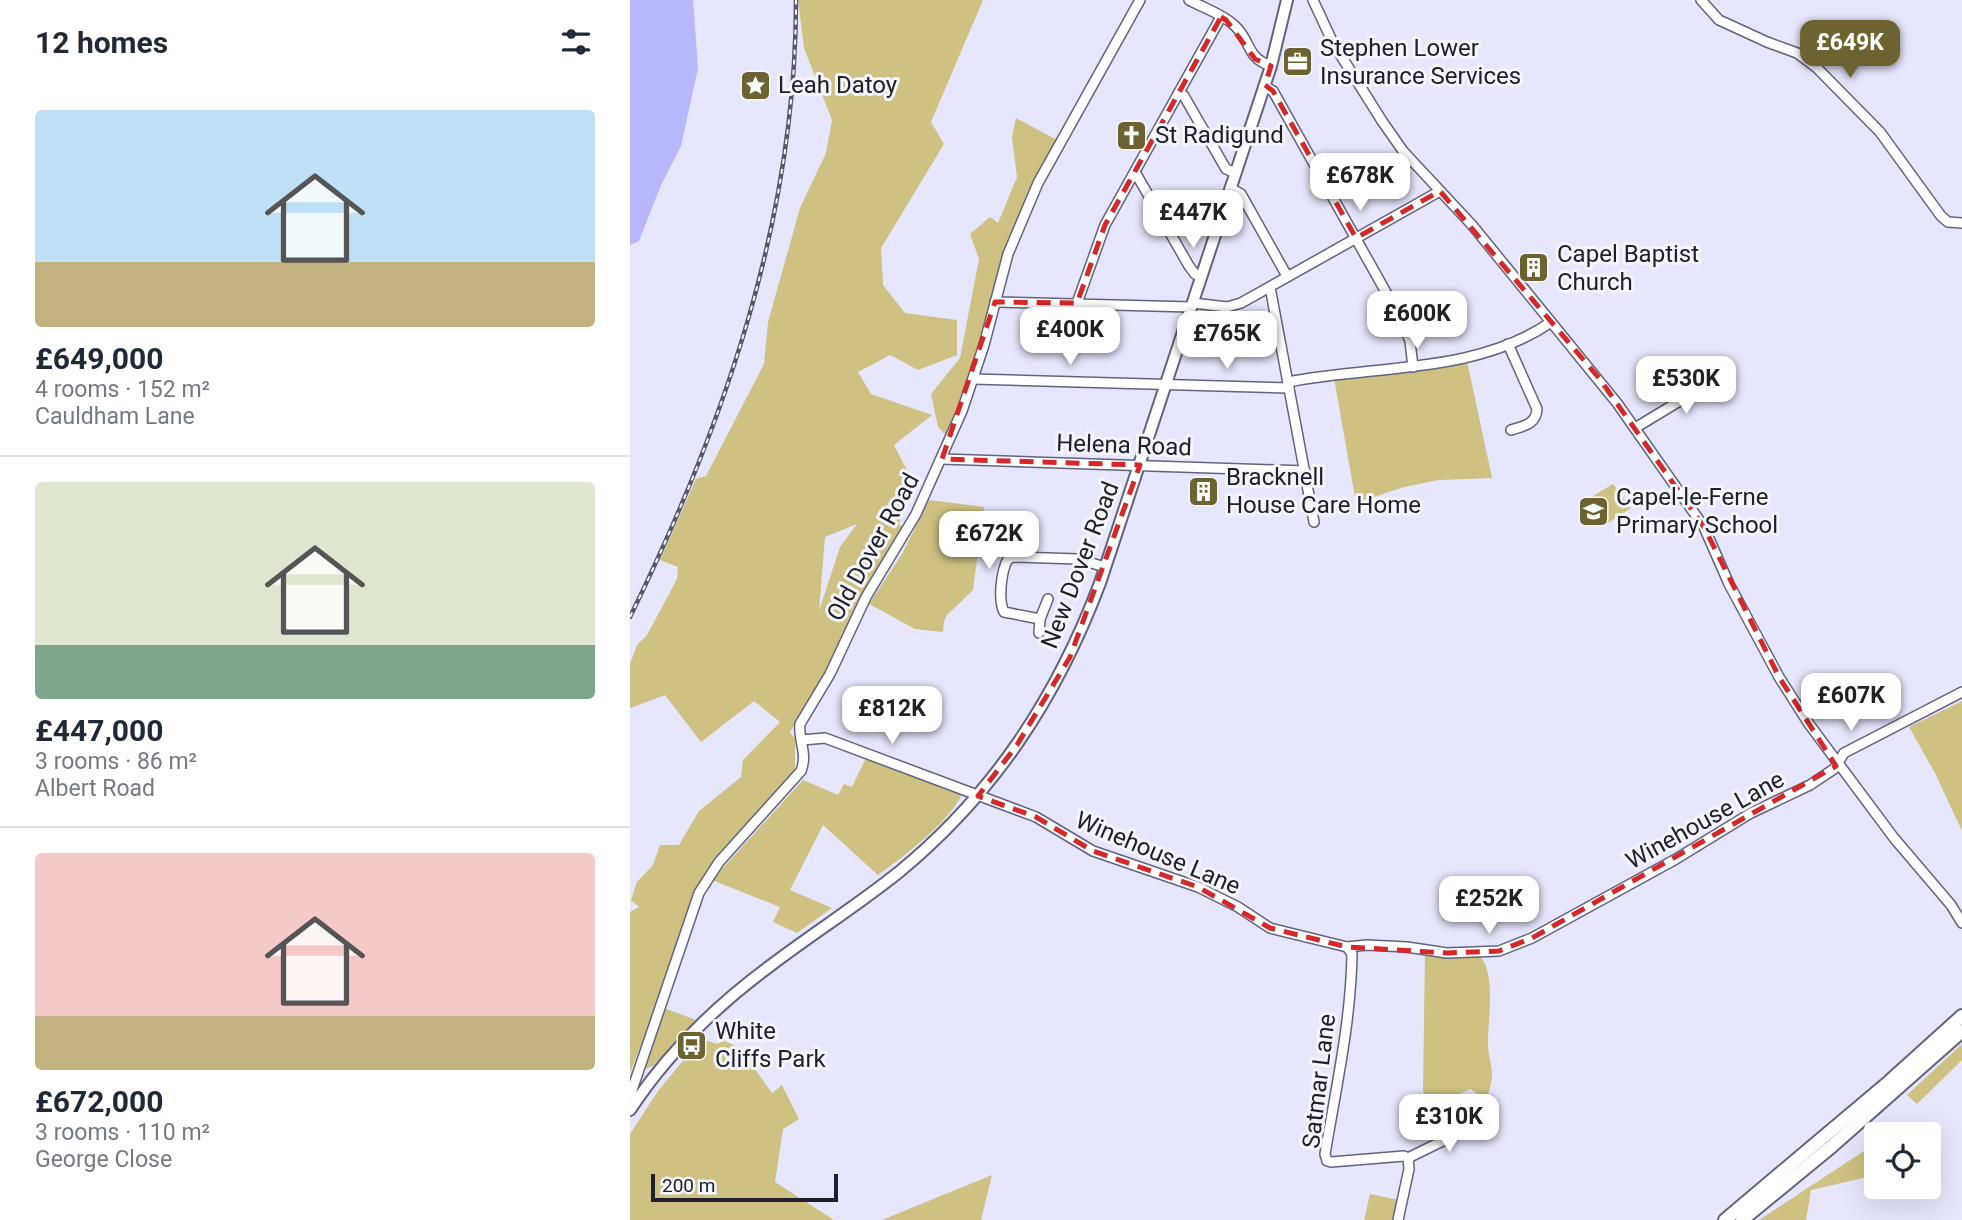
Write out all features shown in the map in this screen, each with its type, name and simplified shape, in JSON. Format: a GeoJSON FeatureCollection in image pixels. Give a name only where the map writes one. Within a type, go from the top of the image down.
{"type":"FeatureCollection","features":[{"type":"Feature","properties":{"kind":"highway"},"geometry":{"type":"LineString","coordinates":[[1725,1220],[1890,1081],[1962,1016]]}},
{"type":"Feature","properties":{"kind":"highway"},"geometry":{"type":"LineString","coordinates":[[1742,1220],[1832,1146],[1962,1031]]}},
{"type":"Feature","properties":{"kind":"main road","name":"New Dover Road"},"geometry":{"type":"LineString","coordinates":[[631,1102],[680,1047],[734,994],[893,876],[953,823],[1013,751],[1050,693],[1077,640],[1140,465],[1271,66],[1287,0]]}},
{"type":"Feature","properties":{"kind":"street","name":"Old Dover Road"},"geometry":{"type":"LineString","coordinates":[[631,1102],[699,892],[710,873],[798,776],[804,759],[800,728],[802,721],[830,674],[866,597],[906,535],[942,459],[973,379],[1008,254],[1038,183],[1140,0]]}},
{"type":"Feature","properties":{"kind":"street"},"geometry":{"type":"LineString","coordinates":[[1189,0],[1231,22],[1240,31],[1256,59],[1271,66]]}},
{"type":"Feature","properties":{"kind":"street"},"geometry":{"type":"LineString","coordinates":[[1313,0],[1334,43],[1382,121],[1408,157],[1472,225],[1599,378],[1635,428],[1704,527],[1729,584],[1779,677],[1837,764],[1894,838],[1951,905],[1962,923]]}},
{"type":"Feature","properties":{"kind":"street"},"geometry":{"type":"LineString","coordinates":[[1701,0],[1719,20],[1797,53],[1818,68],[1880,132],[1941,216],[1948,222],[1962,223]]}},
{"type":"Feature","properties":{"kind":"street"},"geometry":{"type":"LineString","coordinates":[[1077,303],[1101,234],[1221,17]]}},
{"type":"Feature","properties":{"kind":"street"},"geometry":{"type":"LineString","coordinates":[[1264,86],[1272,89],[1407,331],[1413,367]]}},
{"type":"Feature","properties":{"kind":"street"},"geometry":{"type":"LineString","coordinates":[[1179,92],[1184,96],[1227,170],[1236,173]]}},
{"type":"Feature","properties":{"kind":"street"},"geometry":{"type":"LineString","coordinates":[[1135,172],[1189,266],[1201,277]]}},
{"type":"Feature","properties":{"kind":"street"},"geometry":{"type":"LineString","coordinates":[[1230,188],[1241,194],[1287,276]]}},
{"type":"Feature","properties":{"kind":"street"},"geometry":{"type":"LineString","coordinates":[[995,302],[1230,307],[1440,191]]}},
{"type":"Feature","properties":{"kind":"street"},"geometry":{"type":"LineString","coordinates":[[1270,287],[1314,522]]}},
{"type":"Feature","properties":{"kind":"street"},"geometry":{"type":"LineString","coordinates":[[973,379],[1165,385],[1289,385],[1458,358],[1508,344],[1551,322]]}},
{"type":"Feature","properties":{"kind":"street"},"geometry":{"type":"LineString","coordinates":[[1508,344],[1537,409],[1532,423],[1511,430]]}},
{"type":"Feature","properties":{"kind":"street"},"geometry":{"type":"LineString","coordinates":[[1635,428],[1721,376]]}},
{"type":"Feature","properties":{"kind":"street","name":"Helena Road"},"geometry":{"type":"LineString","coordinates":[[942,459],[1305,471]]}},
{"type":"Feature","properties":{"kind":"street"},"geometry":{"type":"LineString","coordinates":[[1010,520],[1006,550],[1010,558]]}},
{"type":"Feature","properties":{"kind":"street"},"geometry":{"type":"LineString","coordinates":[[1010,558],[1079,559],[1105,567]]}},
{"type":"Feature","properties":{"kind":"street"},"geometry":{"type":"LineString","coordinates":[[1010,558],[1004,568],[1003,610],[1009,614],[1040,619]]}},
{"type":"Feature","properties":{"kind":"street"},"geometry":{"type":"LineString","coordinates":[[1039,633],[1040,619],[1048,599]]}},
{"type":"Feature","properties":{"kind":"street","name":"Winehouse Lane"},"geometry":{"type":"LineString","coordinates":[[802,740],[825,738],[1035,817],[1093,850],[1198,887],[1238,907],[1270,928],[1347,947],[1407,947],[1447,953],[1499,951],[1532,938],[1676,859],[1751,813],[1810,785],[1834,769],[1844,753],[1962,692]]}},
{"type":"Feature","properties":{"kind":"street","name":"Satmar Lane"},"geometry":{"type":"LineString","coordinates":[[1347,947],[1353,954],[1352,968],[1344,1042],[1325,1154],[1327,1161],[1393,1156],[1408,1158]]}},
{"type":"Feature","properties":{"kind":"street"},"geometry":{"type":"LineString","coordinates":[[1398,1220],[1409,1169],[1408,1158],[1475,1125]]}},
{"type":"Feature","properties":{"kind":"highlighted area"},"geometry":{"type":"Polygon","coordinates":[[[1221,17],[1255,59],[1271,66],[1265,85],[1273,91],[1356,238],[1440,191],[1599,378],[1704,527],[1779,677],[1836,766],[1532,938],[1499,951],[1447,953],[1347,947],[1270,928],[1198,887],[1093,851],[1036,817],[978,796],[1017,745],[1070,657],[1140,465],[942,459],[995,302],[1077,303],[1105,225],[1221,17]]]}},
{"type":"Feature","properties":{"kind":"shaded area"},"geometry":{"type":"Polygon","coordinates":[[[798,0],[983,0],[931,122],[944,144],[881,248],[883,285],[905,313],[957,320],[957,355],[918,370],[890,355],[858,372],[871,394],[932,415],[894,445],[911,478],[899,525],[907,526],[852,613],[832,663],[790,732],[795,739],[795,770],[714,859],[630,1073],[630,912],[639,907],[631,900],[637,882],[653,865],[660,845],[679,845],[699,811],[741,777],[743,760],[780,722],[754,701],[701,742],[665,695],[630,708],[630,664],[637,645],[647,635],[677,579],[678,567],[660,560],[696,479],[706,476],[764,364],[768,322],[800,208],[826,153],[832,120],[804,48],[798,0]],[[857,524],[825,537],[819,611],[840,547],[857,524]]]}},
{"type":"Feature","properties":{"kind":"shaded area"},"geometry":{"type":"Polygon","coordinates":[[[1016,118],[1057,140],[1027,195],[1015,225],[968,384],[947,436],[938,427],[931,394],[960,358],[979,259],[970,234],[990,217],[998,223],[1017,177],[1012,137],[1016,118]]]}},
{"type":"Feature","properties":{"kind":"shaded area"},"geometry":{"type":"Polygon","coordinates":[[[1467,361],[1492,478],[1439,480],[1404,487],[1356,503],[1334,378],[1467,361]]]}},
{"type":"Feature","properties":{"kind":"shaded area"},"geometry":{"type":"Polygon","coordinates":[[[1613,484],[1631,508],[1605,525],[1588,499],[1613,484]]]}},
{"type":"Feature","properties":{"kind":"shaded area"},"geometry":{"type":"Polygon","coordinates":[[[929,500],[984,507],[973,590],[947,615],[943,632],[915,629],[869,604],[902,554],[929,500]]]}},
{"type":"Feature","properties":{"kind":"shaded area"},"geometry":{"type":"Polygon","coordinates":[[[1962,701],[1962,831],[1935,773],[1909,727],[1962,701]]]}},
{"type":"Feature","properties":{"kind":"shaded area"},"geometry":{"type":"Polygon","coordinates":[[[867,756],[963,792],[938,826],[878,875],[823,825],[790,890],[832,908],[797,933],[773,922],[780,907],[712,880],[803,780],[838,795],[844,784],[852,787],[867,756]]]}},
{"type":"Feature","properties":{"kind":"shaded area"},"geometry":{"type":"Polygon","coordinates":[[[1425,952],[1440,956],[1477,954],[1483,961],[1490,997],[1488,1045],[1492,1081],[1487,1100],[1470,1089],[1431,1108],[1423,1091],[1425,952]]]}},
{"type":"Feature","properties":{"kind":"shaded area"},"geometry":{"type":"Polygon","coordinates":[[[664,1008],[696,1020],[653,1066],[642,1070],[664,1008]]]}},
{"type":"Feature","properties":{"kind":"shaded area"},"geometry":{"type":"Polygon","coordinates":[[[701,1039],[718,1044],[723,1040],[760,1058],[752,1065],[772,1093],[782,1085],[799,1119],[783,1129],[775,1182],[834,1220],[630,1220],[630,1134],[658,1091],[701,1039]]]}},
{"type":"Feature","properties":{"kind":"shaded area"},"geometry":{"type":"Polygon","coordinates":[[[1962,1044],[1962,1060],[1917,1104],[1907,1095],[1962,1044]]]}},
{"type":"Feature","properties":{"kind":"shaded area"},"geometry":{"type":"Polygon","coordinates":[[[1864,1151],[1864,1178],[1811,1190],[1806,1220],[1759,1220],[1864,1151]]]}},
{"type":"Feature","properties":{"kind":"shaded area"},"geometry":{"type":"Polygon","coordinates":[[[992,1175],[981,1220],[882,1220],[992,1175]]]}},
{"type":"Feature","properties":{"kind":"shaded area"},"geometry":{"type":"Polygon","coordinates":[[[1370,1194],[1399,1200],[1394,1220],[1364,1220],[1370,1194]]]}},
{"type":"Feature","properties":{"kind":"water"},"geometry":{"type":"Polygon","coordinates":[[[630,0],[693,0],[698,68],[681,146],[661,185],[639,241],[630,245],[630,0]]]}},
{"type":"Feature","properties":{"kind":"railway"},"geometry":{"type":"LineString","coordinates":[[630,617],[696,469],[749,318],[769,240],[783,161],[793,81],[796,0]]}},
{"type":"Feature","properties":{"kind":"place","name":"Stephen Lower Insurance Services"},"geometry":{"type":"Point","coordinates":[1297,62]}},
{"type":"Feature","properties":{"kind":"place","name":"Leah Datoy"},"geometry":{"type":"Point","coordinates":[755,85]}},
{"type":"Feature","properties":{"kind":"place","name":"St Radigund"},"geometry":{"type":"Point","coordinates":[1132,135]}},
{"type":"Feature","properties":{"kind":"place","name":"Capel Baptist Church"},"geometry":{"type":"Point","coordinates":[1534,268]}},
{"type":"Feature","properties":{"kind":"place","name":"Bracknell House Care Home"},"geometry":{"type":"Point","coordinates":[1203,491]}},
{"type":"Feature","properties":{"kind":"place","name":"Capel-le-Ferne Primary School"},"geometry":{"type":"Point","coordinates":[1593,511]}},
{"type":"Feature","properties":{"kind":"place","name":"White Cliffs Park"},"geometry":{"type":"Point","coordinates":[692,1045]}}]}
